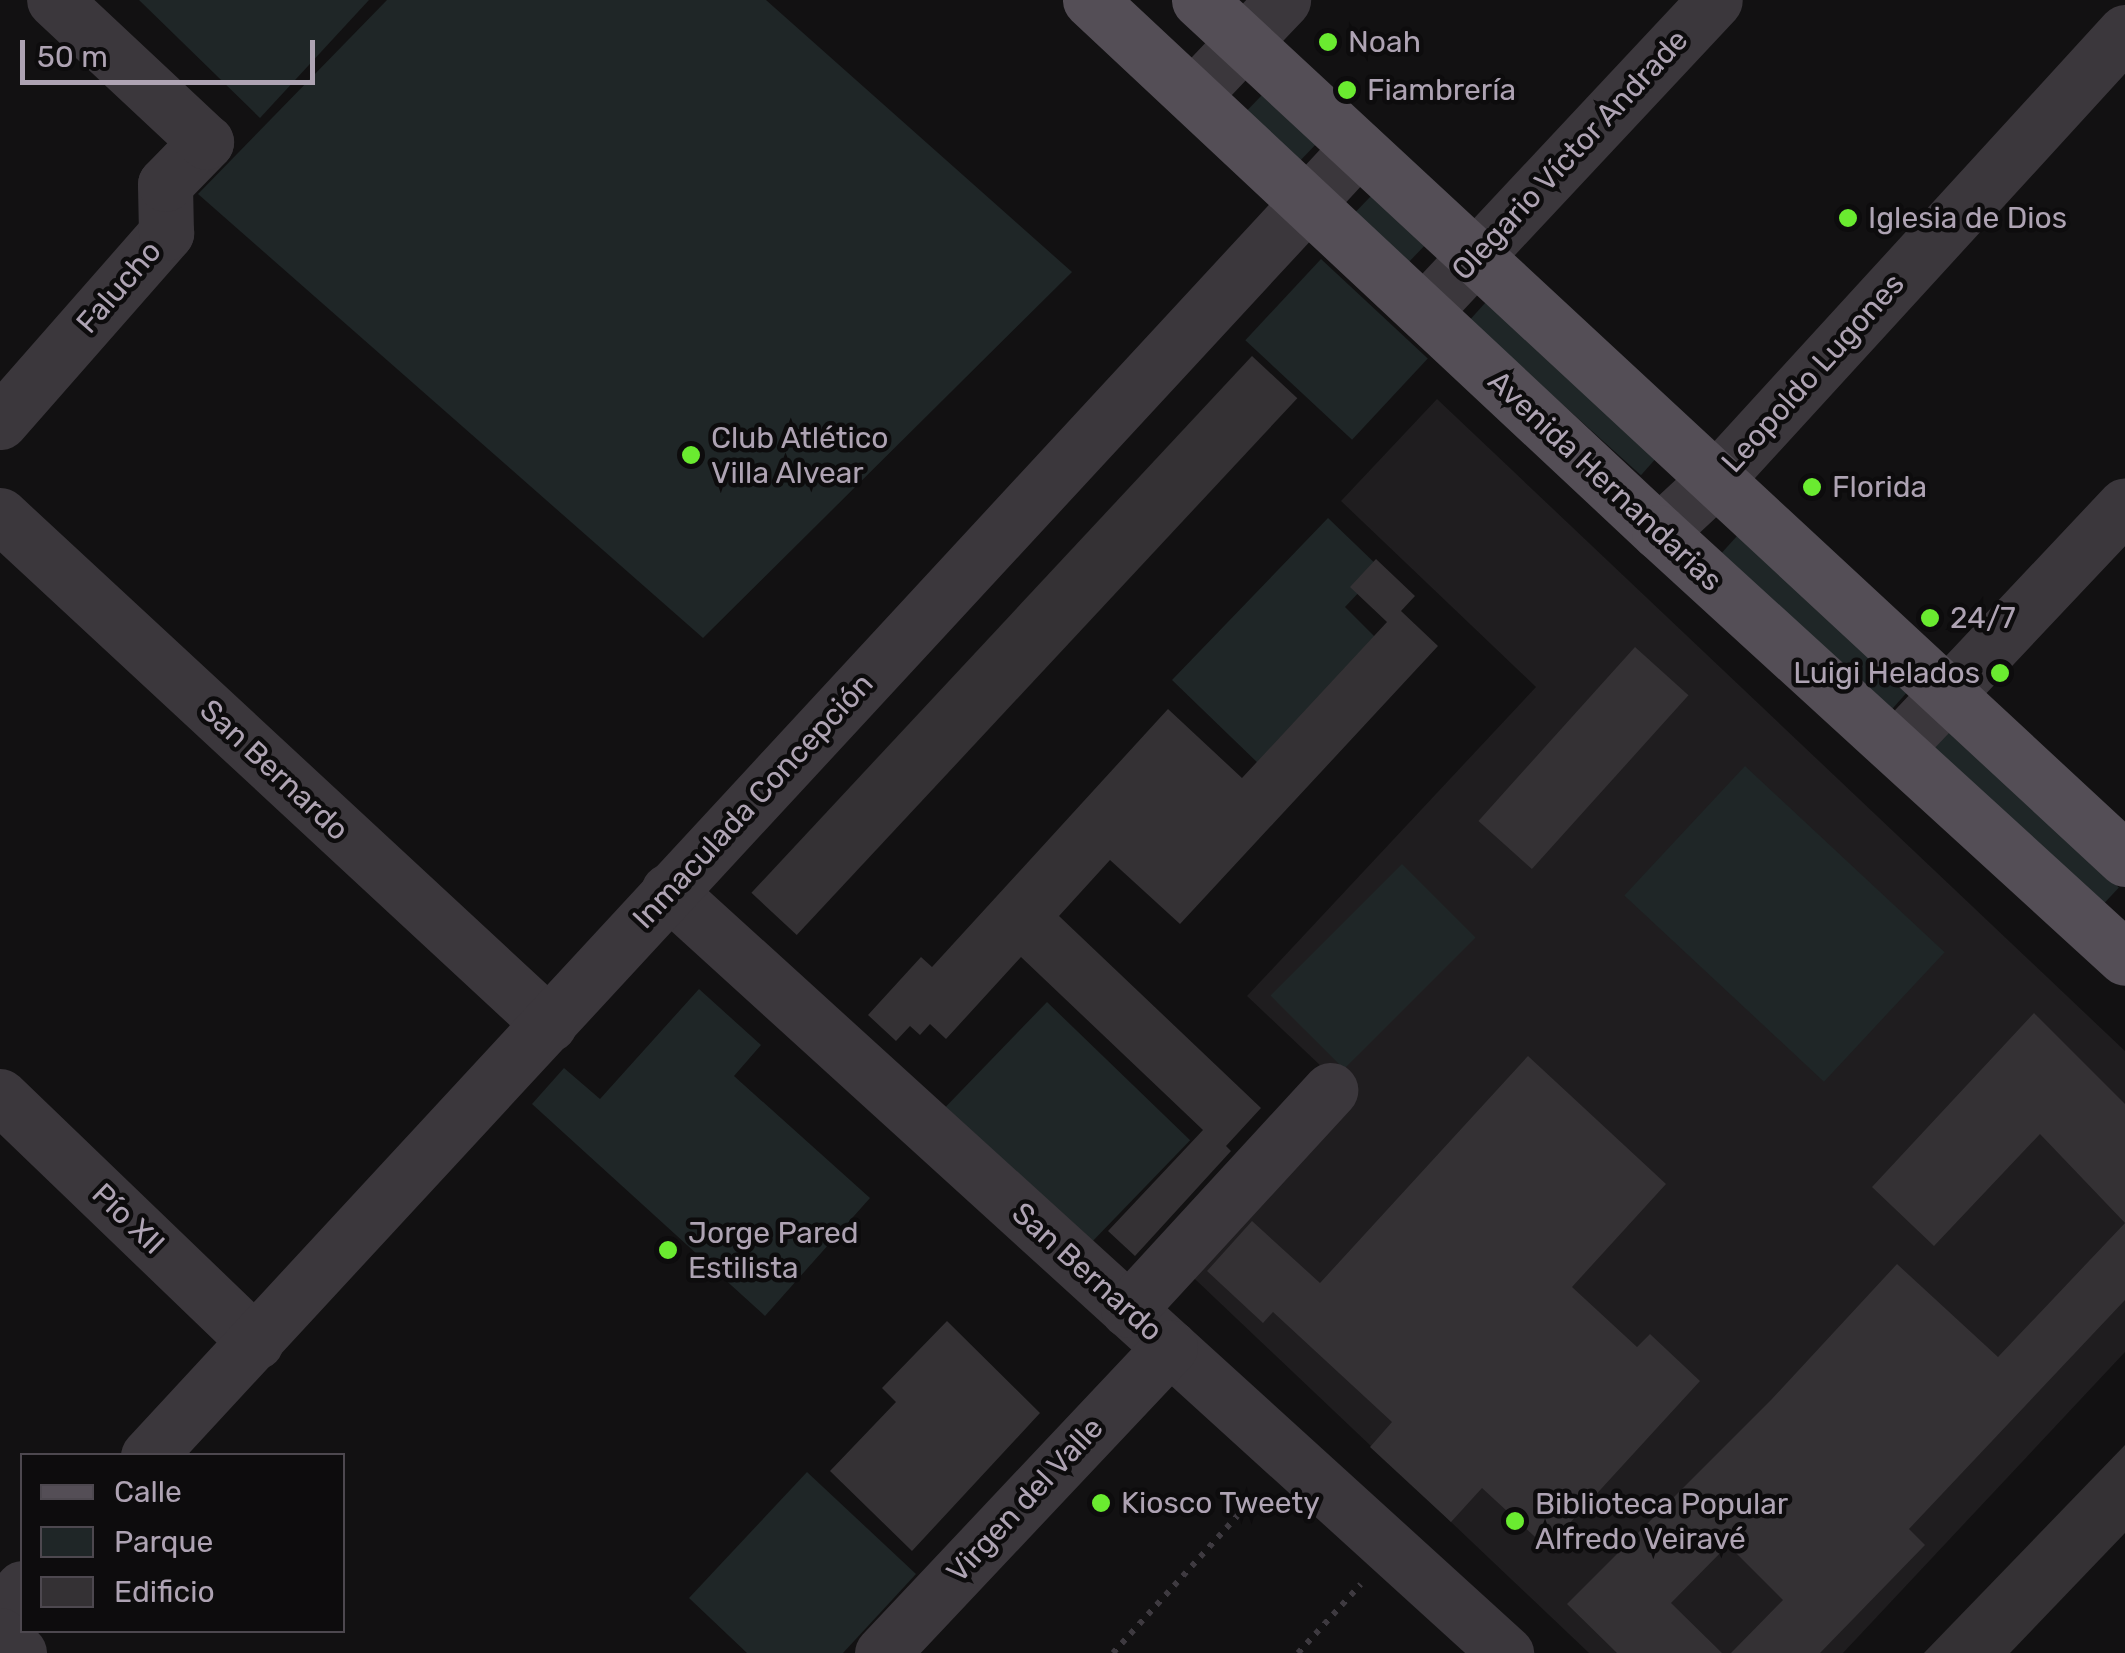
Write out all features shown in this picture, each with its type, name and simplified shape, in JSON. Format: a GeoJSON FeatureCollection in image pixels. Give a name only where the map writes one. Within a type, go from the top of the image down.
{"type":"FeatureCollection","features":[{"type":"Feature","properties":{"kind":"main road","name":"Avenida Hernandarias"},"geometry":{"type":"LineString","coordinates":[[1090,0],[1426,310],[1659,532],[2125,958]]}},
{"type":"Feature","properties":{"kind":"main road"},"geometry":{"type":"LineString","coordinates":[[1198,0],[2125,859]]}},
{"type":"Feature","properties":{"kind":"street","name":"Falucho"},"geometry":{"type":"LineString","coordinates":[[0,422],[166,232],[165,184],[206,142],[54,0]]}},
{"type":"Feature","properties":{"kind":"street"},"geometry":{"type":"LineString","coordinates":[[1193,96],[1283,0]]}},
{"type":"Feature","properties":{"kind":"street","name":"Olegario Víctor Andrade"},"geometry":{"type":"LineString","coordinates":[[1426,310],[1715,0]]}},
{"type":"Feature","properties":{"kind":"street","name":"Leopoldo Lugones"},"geometry":{"type":"LineString","coordinates":[[1659,532],[1716,479],[2125,32]]}},
{"type":"Feature","properties":{"kind":"street","name":"Inmaculada Concepción"},"geometry":{"type":"LineString","coordinates":[[151,1453],[1358,148]]}},
{"type":"Feature","properties":{"kind":"street"},"geometry":{"type":"LineString","coordinates":[[1897,747],[2125,505]]}},
{"type":"Feature","properties":{"kind":"street","name":"San Bernardo"},"geometry":{"type":"LineString","coordinates":[[0,516],[548,1024]]}},
{"type":"Feature","properties":{"kind":"street","name":"San Bernardo"},"geometry":{"type":"LineString","coordinates":[[668,891],[1506,1653]]}},
{"type":"Feature","properties":{"kind":"street"},"geometry":{"type":"LineString","coordinates":[[1128,1310],[1330,1090]]}},
{"type":"Feature","properties":{"kind":"street","name":"Pío XII"},"geometry":{"type":"LineString","coordinates":[[0,1096],[256,1342]]}},
{"type":"Feature","properties":{"kind":"street","name":"Virgen del Valle"},"geometry":{"type":"LineString","coordinates":[[882,1653],[1170,1348]]}},
{"type":"Feature","properties":{"kind":"street"},"geometry":{"type":"LineString","coordinates":[[0,1612],[20,1590]]}},
{"type":"Feature","properties":{"kind":"street"},"geometry":{"type":"LineString","coordinates":[[0,1635],[20,1653]]}},
{"type":"Feature","properties":{"kind":"path"},"geometry":{"type":"LineString","coordinates":[[1114,1653],[1288,1456]]}},
{"type":"Feature","properties":{"kind":"path"},"geometry":{"type":"LineString","coordinates":[[1298,1653],[1392,1550]]}},
{"type":"Feature","properties":{"kind":"shaded area"},"geometry":{"type":"Polygon","coordinates":[[[1437,399],[2125,1051],[2125,1352],[1843,1653],[1589,1653],[1177,1262],[1342,1086],[1247,996],[1536,687],[1341,501],[1437,399]]]}},
{"type":"Feature","properties":{"kind":"green space"},"geometry":{"type":"Polygon","coordinates":[[[139,0],[369,0],[260,118],[139,0]]]}},
{"type":"Feature","properties":{"kind":"green space","name":"Club Atlético Villa Alvear"},"geometry":{"type":"Polygon","coordinates":[[[387,0],[766,0],[1072,272],[703,638],[198,194],[387,0]]]}},
{"type":"Feature","properties":{"kind":"green space"},"geometry":{"type":"Polygon","coordinates":[[[1263,94],[1316,145],[1298,163],[1246,112],[1263,94]]]}},
{"type":"Feature","properties":{"kind":"green space"},"geometry":{"type":"Polygon","coordinates":[[[1372,195],[1425,246],[1407,264],[1355,213],[1372,195]]]}},
{"type":"Feature","properties":{"kind":"green space"},"geometry":{"type":"Polygon","coordinates":[[[1321,259],[1428,359],[1352,440],[1245,340],[1321,259]]]}},
{"type":"Feature","properties":{"kind":"green space"},"geometry":{"type":"Polygon","coordinates":[[[1486,302],[1658,457],[1641,475],[1469,321],[1486,302]]]}},
{"type":"Feature","properties":{"kind":"green space"},"geometry":{"type":"Polygon","coordinates":[[[1328,518],[1381,569],[1345,607],[1381,643],[1261,766],[1172,680],[1328,518]]]}},
{"type":"Feature","properties":{"kind":"green space"},"geometry":{"type":"Polygon","coordinates":[[[1737,536],[1909,691],[1892,709],[1720,555],[1737,536]]]}},
{"type":"Feature","properties":{"kind":"green space"},"geometry":{"type":"Polygon","coordinates":[[[1950,730],[2119,888],[2103,905],[1934,748],[1950,730]]]}},
{"type":"Feature","properties":{"kind":"green space"},"geometry":{"type":"Polygon","coordinates":[[[1745,766],[1945,952],[1824,1082],[1624,895],[1745,766]]]}},
{"type":"Feature","properties":{"kind":"green space"},"geometry":{"type":"Polygon","coordinates":[[[1402,864],[1476,938],[1344,1069],[1270,996],[1402,864]]]}},
{"type":"Feature","properties":{"kind":"green space"},"geometry":{"type":"Polygon","coordinates":[[[699,989],[761,1045],[734,1076],[870,1198],[765,1316],[532,1104],[564,1068],[600,1099],[699,989]]]}},
{"type":"Feature","properties":{"kind":"green space"},"geometry":{"type":"Polygon","coordinates":[[[1047,1002],[1190,1140],[1089,1245],[946,1107],[1047,1002]]]}},
{"type":"Feature","properties":{"kind":"green space"},"geometry":{"type":"Polygon","coordinates":[[[807,1472],[916,1574],[843,1653],[747,1653],[689,1598],[807,1472]]]}},
{"type":"Feature","properties":{"kind":"building"},"geometry":{"type":"Polygon","coordinates":[[[1252,356],[1297,398],[797,935],[751,893],[1252,356]]]}},
{"type":"Feature","properties":{"kind":"building"},"geometry":{"type":"Polygon","coordinates":[[[1376,559],[1415,596],[1401,611],[1438,646],[1180,924],[1110,860],[1059,916],[1261,1108],[1226,1146],[1231,1151],[1135,1256],[1108,1231],[1203,1130],[1021,957],[946,1039],[930,1024],[920,1035],[910,1026],[896,1041],[868,1015],[921,957],[932,967],[1168,709],[1242,778],[1387,622],[1350,587],[1376,559]]]}},
{"type":"Feature","properties":{"kind":"building"},"geometry":{"type":"Polygon","coordinates":[[[1635,647],[1689,695],[1532,869],[1478,821],[1635,647]]]}},
{"type":"Feature","properties":{"kind":"building"},"geometry":{"type":"Polygon","coordinates":[[[2034,1013],[2125,1104],[2125,1223],[2040,1134],[1934,1246],[1872,1187],[2034,1013]]]}},
{"type":"Feature","properties":{"kind":"building"},"geometry":{"type":"Polygon","coordinates":[[[1528,1056],[1666,1184],[1572,1287],[1637,1347],[1650,1334],[1700,1381],[1547,1548],[1482,1488],[1451,1522],[1370,1447],[1392,1422],[1273,1312],[1263,1323],[1207,1271],[1252,1221],[1320,1283],[1528,1056]]]}},
{"type":"Feature","properties":{"kind":"building"},"geometry":{"type":"Polygon","coordinates":[[[2125,1223],[2125,1300],[1909,1529],[1925,1545],[1820,1653],[1731,1653],[1783,1600],[1728,1545],[1671,1603],[1722,1653],[1617,1653],[1567,1604],[1771,1400],[1897,1264],[1998,1357],[2125,1223]]]}},
{"type":"Feature","properties":{"kind":"building"},"geometry":{"type":"Polygon","coordinates":[[[947,1321],[1040,1413],[912,1551],[830,1471],[896,1402],[882,1388],[947,1321]]]}},
{"type":"Feature","properties":{"kind":"building"},"geometry":{"type":"Polygon","coordinates":[[[2125,1445],[2125,1533],[2010,1653],[1924,1653],[2125,1445]]]}},
{"type":"Feature","properties":{"kind":"place","name":"Noah"},"geometry":{"type":"Point","coordinates":[1328,42]}},
{"type":"Feature","properties":{"kind":"place","name":"Fiambrería"},"geometry":{"type":"Point","coordinates":[1347,90]}},
{"type":"Feature","properties":{"kind":"place","name":"Iglesia de Dios"},"geometry":{"type":"Point","coordinates":[1848,218]}},
{"type":"Feature","properties":{"kind":"place","name":"Club Atlético Villa Alvear"},"geometry":{"type":"Point","coordinates":[691,455]}},
{"type":"Feature","properties":{"kind":"place","name":"Florida"},"geometry":{"type":"Point","coordinates":[1812,487]}},
{"type":"Feature","properties":{"kind":"place","name":"24/7"},"geometry":{"type":"Point","coordinates":[1930,618]}},
{"type":"Feature","properties":{"kind":"place","name":"Luigi Helados"},"geometry":{"type":"Point","coordinates":[2000,673]}},
{"type":"Feature","properties":{"kind":"place","name":"Jorge Pared Estilista"},"geometry":{"type":"Point","coordinates":[668,1250]}},
{"type":"Feature","properties":{"kind":"place","name":"Kiosco Tweety"},"geometry":{"type":"Point","coordinates":[1101,1503]}},
{"type":"Feature","properties":{"kind":"place","name":"Biblioteca Popular Alfredo Veiravé"},"geometry":{"type":"Point","coordinates":[1515,1521]}}]}
